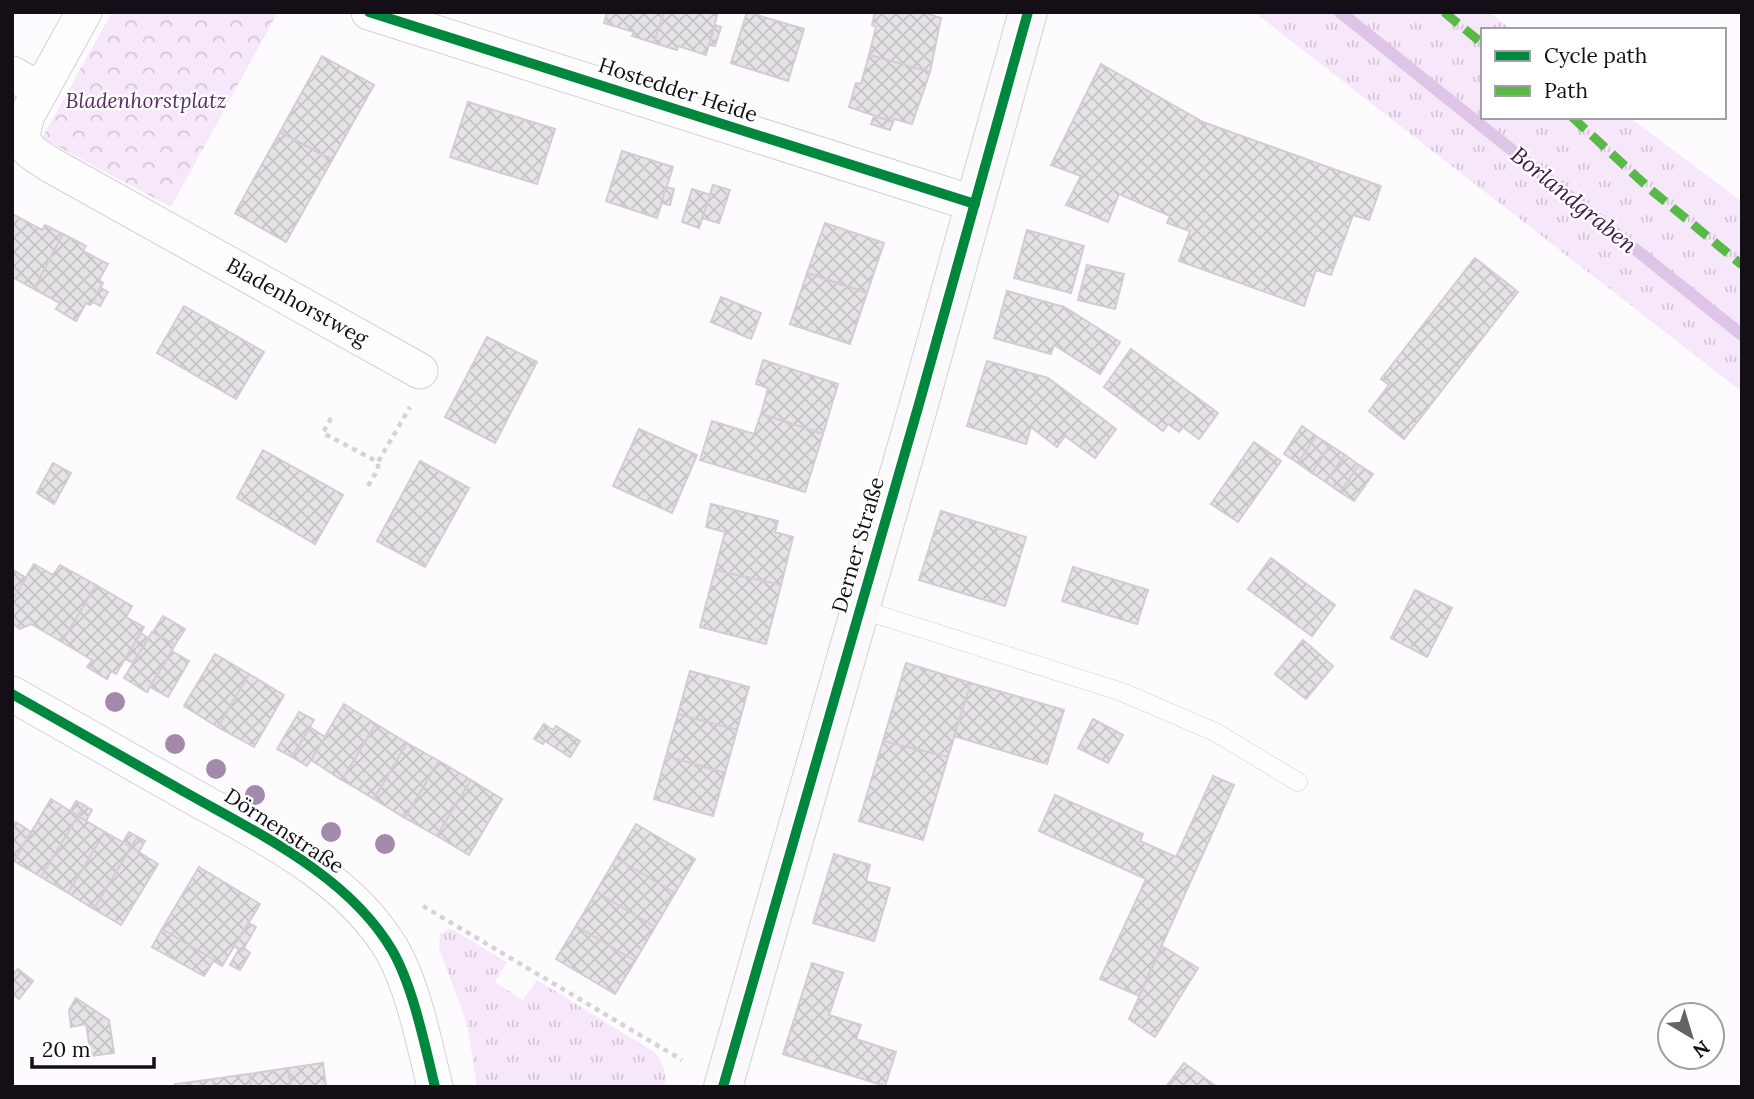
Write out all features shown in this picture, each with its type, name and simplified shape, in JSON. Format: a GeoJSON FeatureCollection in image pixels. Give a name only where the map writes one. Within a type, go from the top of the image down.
{"type":"FeatureCollection","features":[{"type":"Feature","properties":{"kind":"main road","name":"Derner Straße"},"geometry":{"type":"LineString","coordinates":[[723,1087],[1028,12]]}},
{"type":"Feature","properties":{"kind":"street"},"geometry":{"type":"LineString","coordinates":[[27,82],[84,12]]}},
{"type":"Feature","properties":{"kind":"street","name":"Hostedder Heide"},"geometry":{"type":"LineString","coordinates":[[369,12],[975,204]]}},
{"type":"Feature","properties":{"kind":"street","name":"Bladenhorstweg"},"geometry":{"type":"LineString","coordinates":[[27,82],[27,115],[21,138],[30,151],[174,235],[418,384]]}},
{"type":"Feature","properties":{"kind":"street","name":"Dörnenstraße"},"geometry":{"type":"LineString","coordinates":[[12,694],[254,831],[329,880],[365,912],[393,952],[415,1007],[435,1087]]}},
{"type":"Feature","properties":{"kind":"lane"},"geometry":{"type":"LineString","coordinates":[[860,609],[1122,692],[1215,732],[1298,782]]}},
{"type":"Feature","properties":{"kind":"path"},"geometry":{"type":"LineString","coordinates":[[369,486],[377,469],[377,462],[418,384]]}},
{"type":"Feature","properties":{"kind":"path"},"geometry":{"type":"LineString","coordinates":[[331,418],[323,432],[377,462]]}},
{"type":"Feature","properties":{"kind":"path"},"geometry":{"type":"LineString","coordinates":[[423,906],[682,1059]]}},
{"type":"Feature","properties":{"kind":"green space","name":"Bladenhorstplatz"},"geometry":{"type":"Polygon","coordinates":[[[112,12],[278,12],[171,207],[42,138],[112,12]]]}},
{"type":"Feature","properties":{"kind":"green space"},"geometry":{"type":"Polygon","coordinates":[[[1254,12],[1489,12],[1509,28],[1481,28],[1481,119],[1632,119],[1742,202],[1742,392],[1254,12]]]}},
{"type":"Feature","properties":{"kind":"green space"},"geometry":{"type":"Polygon","coordinates":[[[450,928],[507,962],[495,982],[523,1000],[537,980],[654,1052],[664,1068],[664,1087],[477,1087],[467,1024],[439,948],[440,934],[450,928]]]}},
{"type":"Feature","properties":{"kind":"building"},"geometry":{"type":"Polygon","coordinates":[[[607,12],[664,12],[654,43],[632,36],[634,32],[604,23],[607,12]]]}},
{"type":"Feature","properties":{"kind":"building"},"geometry":{"type":"Polygon","coordinates":[[[664,12],[718,12],[706,55],[678,46],[677,50],[654,43],[664,12]]]}},
{"type":"Feature","properties":{"kind":"building"},"geometry":{"type":"Polygon","coordinates":[[[747,12],[804,29],[788,81],[731,63],[747,12]]]}},
{"type":"Feature","properties":{"kind":"building"},"geometry":{"type":"Polygon","coordinates":[[[875,12],[922,12],[941,18],[930,72],[869,55],[876,27],[872,25],[875,12]]]}},
{"type":"Feature","properties":{"kind":"building"},"geometry":{"type":"Polygon","coordinates":[[[715,25],[721,27],[715,46],[709,45],[715,25]]]}},
{"type":"Feature","properties":{"kind":"building"},"geometry":{"type":"Polygon","coordinates":[[[869,55],[930,72],[912,124],[894,119],[893,122],[849,107],[856,83],[861,84],[869,55]]]}},
{"type":"Feature","properties":{"kind":"building"},"geometry":{"type":"Polygon","coordinates":[[[322,56],[374,85],[332,160],[280,132],[322,56]]]}},
{"type":"Feature","properties":{"kind":"building"},"geometry":{"type":"Polygon","coordinates":[[[1101,64],[1203,122],[1381,186],[1369,220],[1353,215],[1331,275],[1316,270],[1304,306],[1179,261],[1190,231],[1167,223],[1170,216],[1119,194],[1108,222],[1066,205],[1081,176],[1051,165],[1101,64]]]}},
{"type":"Feature","properties":{"kind":"building"},"geometry":{"type":"Polygon","coordinates":[[[468,102],[555,129],[537,184],[450,157],[468,102]]]}},
{"type":"Feature","properties":{"kind":"building"},"geometry":{"type":"Polygon","coordinates":[[[874,116],[893,122],[890,130],[871,124],[874,116]]]}},
{"type":"Feature","properties":{"kind":"building"},"geometry":{"type":"Polygon","coordinates":[[[280,132],[332,160],[286,242],[235,213],[280,132]]]}},
{"type":"Feature","properties":{"kind":"building"},"geometry":{"type":"Polygon","coordinates":[[[622,151],[673,167],[657,218],[606,201],[622,151]]]}},
{"type":"Feature","properties":{"kind":"building"},"geometry":{"type":"Polygon","coordinates":[[[713,185],[730,190],[719,223],[702,218],[713,185]]]}},
{"type":"Feature","properties":{"kind":"building"},"geometry":{"type":"Polygon","coordinates":[[[666,187],[674,189],[670,205],[661,203],[666,187]]]}},
{"type":"Feature","properties":{"kind":"building"},"geometry":{"type":"Polygon","coordinates":[[[692,189],[710,195],[699,228],[682,222],[692,189]]]}},
{"type":"Feature","properties":{"kind":"building"},"geometry":{"type":"Polygon","coordinates":[[[12,214],[42,230],[45,225],[63,234],[34,289],[12,277],[12,214]]]}},
{"type":"Feature","properties":{"kind":"building"},"geometry":{"type":"Polygon","coordinates":[[[825,223],[884,243],[867,293],[807,273],[825,223]]]}},
{"type":"Feature","properties":{"kind":"building"},"geometry":{"type":"Polygon","coordinates":[[[1027,230],[1084,246],[1071,293],[1014,278],[1027,230]]]}},
{"type":"Feature","properties":{"kind":"building"},"geometry":{"type":"Polygon","coordinates":[[[63,234],[86,246],[83,251],[108,264],[99,280],[103,283],[93,302],[90,305],[86,303],[76,321],[56,309],[60,303],[34,289],[63,234]]]}},
{"type":"Feature","properties":{"kind":"building"},"geometry":{"type":"Polygon","coordinates":[[[1475,258],[1518,292],[1404,439],[1369,411],[1389,385],[1381,379],[1475,258]]]}},
{"type":"Feature","properties":{"kind":"building"},"geometry":{"type":"Polygon","coordinates":[[[1087,265],[1124,274],[1115,309],[1078,300],[1087,265]]]}},
{"type":"Feature","properties":{"kind":"building"},"geometry":{"type":"Polygon","coordinates":[[[807,273],[867,293],[850,344],[790,324],[807,273]]]}},
{"type":"Feature","properties":{"kind":"building"},"geometry":{"type":"Polygon","coordinates":[[[100,287],[108,292],[100,306],[93,302],[100,287]]]}},
{"type":"Feature","properties":{"kind":"building"},"geometry":{"type":"Polygon","coordinates":[[[1007,291],[1064,307],[1120,342],[1100,374],[1054,345],[1051,354],[994,338],[1007,291]]]}},
{"type":"Feature","properties":{"kind":"building"},"geometry":{"type":"Polygon","coordinates":[[[721,297],[761,313],[751,339],[711,322],[721,297]]]}},
{"type":"Feature","properties":{"kind":"building"},"geometry":{"type":"Polygon","coordinates":[[[184,306],[264,352],[236,399],[157,353],[184,306]]]}},
{"type":"Feature","properties":{"kind":"building"},"geometry":{"type":"Polygon","coordinates":[[[487,337],[537,362],[495,443],[445,417],[487,337]]]}},
{"type":"Feature","properties":{"kind":"building"},"geometry":{"type":"Polygon","coordinates":[[[1131,349],[1218,413],[1199,439],[1183,427],[1179,432],[1168,424],[1163,431],[1104,387],[1131,349]]]}},
{"type":"Feature","properties":{"kind":"building"},"geometry":{"type":"Polygon","coordinates":[[[763,360],[838,384],[823,434],[761,414],[768,388],[756,384],[763,360]]]}},
{"type":"Feature","properties":{"kind":"building"},"geometry":{"type":"Polygon","coordinates":[[[987,361],[1048,378],[1116,429],[1095,458],[1065,436],[1057,447],[1031,427],[1026,444],[967,426],[987,361]]]}},
{"type":"Feature","properties":{"kind":"building"},"geometry":{"type":"Polygon","coordinates":[[[761,414],[823,434],[805,492],[700,460],[712,421],[754,434],[761,414]]]}},
{"type":"Feature","properties":{"kind":"building"},"geometry":{"type":"Polygon","coordinates":[[[1302,426],[1316,436],[1298,463],[1284,454],[1302,426]]]}},
{"type":"Feature","properties":{"kind":"building"},"geometry":{"type":"Polygon","coordinates":[[[639,429],[697,455],[672,513],[613,486],[639,429]]]}},
{"type":"Feature","properties":{"kind":"building"},"geometry":{"type":"Polygon","coordinates":[[[1316,436],[1330,445],[1312,473],[1298,463],[1316,436]]]}},
{"type":"Feature","properties":{"kind":"building"},"geometry":{"type":"Polygon","coordinates":[[[1254,442],[1281,461],[1238,522],[1211,504],[1254,442]]]}},
{"type":"Feature","properties":{"kind":"building"},"geometry":{"type":"Polygon","coordinates":[[[1330,445],[1345,455],[1326,482],[1312,473],[1330,445]]]}},
{"type":"Feature","properties":{"kind":"building"},"geometry":{"type":"Polygon","coordinates":[[[263,450],[343,495],[315,544],[237,498],[263,450]]]}},
{"type":"Feature","properties":{"kind":"building"},"geometry":{"type":"Polygon","coordinates":[[[1345,455],[1359,465],[1340,492],[1326,482],[1345,455]]]}},
{"type":"Feature","properties":{"kind":"building"},"geometry":{"type":"Polygon","coordinates":[[[420,461],[469,488],[425,567],[377,541],[420,461]]]}},
{"type":"Feature","properties":{"kind":"building"},"geometry":{"type":"Polygon","coordinates":[[[53,463],[71,473],[54,504],[37,493],[53,463]]]}},
{"type":"Feature","properties":{"kind":"building"},"geometry":{"type":"Polygon","coordinates":[[[1359,465],[1373,474],[1354,501],[1340,492],[1359,465]]]}},
{"type":"Feature","properties":{"kind":"building"},"geometry":{"type":"Polygon","coordinates":[[[711,504],[778,521],[775,532],[793,537],[781,585],[715,570],[725,532],[706,527],[711,504]]]}},
{"type":"Feature","properties":{"kind":"building"},"geometry":{"type":"Polygon","coordinates":[[[941,511],[1026,537],[1005,606],[919,580],[941,511]]]}},
{"type":"Feature","properties":{"kind":"building"},"geometry":{"type":"Polygon","coordinates":[[[1271,558],[1335,605],[1312,636],[1248,589],[1271,558]]]}},
{"type":"Feature","properties":{"kind":"building"},"geometry":{"type":"Polygon","coordinates":[[[34,564],[53,575],[60,565],[96,585],[62,642],[31,624],[20,629],[13,624],[12,600],[34,564]]]}},
{"type":"Feature","properties":{"kind":"building"},"geometry":{"type":"Polygon","coordinates":[[[1073,567],[1148,590],[1137,624],[1062,601],[1073,567]]]}},
{"type":"Feature","properties":{"kind":"building"},"geometry":{"type":"Polygon","coordinates":[[[12,569],[26,578],[12,600],[12,569]]]}},
{"type":"Feature","properties":{"kind":"building"},"geometry":{"type":"Polygon","coordinates":[[[715,570],[781,585],[766,644],[700,627],[715,570]]]}},
{"type":"Feature","properties":{"kind":"building"},"geometry":{"type":"Polygon","coordinates":[[[96,585],[132,606],[126,617],[144,627],[116,674],[111,671],[107,679],[87,667],[92,660],[62,642],[96,585]]]}},
{"type":"Feature","properties":{"kind":"building"},"geometry":{"type":"Polygon","coordinates":[[[1415,590],[1452,608],[1427,657],[1391,638],[1415,590]]]}},
{"type":"Feature","properties":{"kind":"building"},"geometry":{"type":"Polygon","coordinates":[[[163,616],[185,629],[175,645],[153,632],[163,616]]]}},
{"type":"Feature","properties":{"kind":"building"},"geometry":{"type":"Polygon","coordinates":[[[152,632],[175,645],[147,692],[124,678],[152,632]]]}},
{"type":"Feature","properties":{"kind":"building"},"geometry":{"type":"Polygon","coordinates":[[[141,633],[148,638],[133,663],[125,659],[141,633]]]}},
{"type":"Feature","properties":{"kind":"building"},"geometry":{"type":"Polygon","coordinates":[[[1303,640],[1333,666],[1306,699],[1275,674],[1303,640]]]}},
{"type":"Feature","properties":{"kind":"building"},"geometry":{"type":"Polygon","coordinates":[[[172,651],[189,661],[168,697],[150,687],[172,651]]]}},
{"type":"Feature","properties":{"kind":"building"},"geometry":{"type":"Polygon","coordinates":[[[215,654],[249,674],[218,727],[184,706],[215,654]]]}},
{"type":"Feature","properties":{"kind":"building"},"geometry":{"type":"Polygon","coordinates":[[[906,663],[971,683],[948,757],[883,741],[906,663]]]}},
{"type":"Feature","properties":{"kind":"building"},"geometry":{"type":"Polygon","coordinates":[[[690,671],[749,687],[737,730],[678,714],[690,671]]]}},
{"type":"Feature","properties":{"kind":"building"},"geometry":{"type":"Polygon","coordinates":[[[249,674],[284,695],[254,747],[218,727],[249,674]]]}},
{"type":"Feature","properties":{"kind":"building"},"geometry":{"type":"Polygon","coordinates":[[[971,683],[1064,710],[1047,764],[954,736],[971,683]]]}},
{"type":"Feature","properties":{"kind":"building"},"geometry":{"type":"Polygon","coordinates":[[[344,704],[376,724],[342,780],[311,760],[344,704]]]}},
{"type":"Feature","properties":{"kind":"building"},"geometry":{"type":"Polygon","coordinates":[[[299,712],[314,720],[292,757],[277,749],[299,712]]]}},
{"type":"Feature","properties":{"kind":"building"},"geometry":{"type":"Polygon","coordinates":[[[678,714],[737,730],[725,773],[666,756],[678,714]]]}},
{"type":"Feature","properties":{"kind":"building"},"geometry":{"type":"Polygon","coordinates":[[[1093,719],[1123,735],[1108,763],[1078,748],[1093,719]]]}},
{"type":"Feature","properties":{"kind":"building"},"geometry":{"type":"Polygon","coordinates":[[[376,724],[407,743],[374,799],[342,780],[376,724]]]}},
{"type":"Feature","properties":{"kind":"building"},"geometry":{"type":"Polygon","coordinates":[[[544,724],[553,730],[556,726],[580,741],[570,757],[545,741],[543,744],[534,739],[544,724]]]}},
{"type":"Feature","properties":{"kind":"building"},"geometry":{"type":"Polygon","coordinates":[[[310,727],[325,737],[307,766],[292,757],[310,727]]]}},
{"type":"Feature","properties":{"kind":"building"},"geometry":{"type":"Polygon","coordinates":[[[883,741],[948,757],[923,840],[859,821],[883,741]]]}},
{"type":"Feature","properties":{"kind":"building"},"geometry":{"type":"Polygon","coordinates":[[[407,743],[439,761],[405,818],[374,799],[407,743]]]}},
{"type":"Feature","properties":{"kind":"building"},"geometry":{"type":"Polygon","coordinates":[[[666,756],[725,773],[713,816],[654,799],[666,756]]]}},
{"type":"Feature","properties":{"kind":"building"},"geometry":{"type":"Polygon","coordinates":[[[439,761],[471,780],[437,836],[405,818],[439,761]]]}},
{"type":"Feature","properties":{"kind":"building"},"geometry":{"type":"Polygon","coordinates":[[[1213,776],[1234,785],[1139,996],[1100,979],[1146,879],[1039,831],[1055,795],[1143,834],[1140,841],[1176,857],[1213,776]]]}},
{"type":"Feature","properties":{"kind":"building"},"geometry":{"type":"Polygon","coordinates":[[[471,780],[502,799],[469,855],[437,836],[471,780]]]}},
{"type":"Feature","properties":{"kind":"building"},"geometry":{"type":"Polygon","coordinates":[[[51,799],[78,816],[41,877],[14,861],[51,799]]]}},
{"type":"Feature","properties":{"kind":"building"},"geometry":{"type":"Polygon","coordinates":[[[76,801],[84,805],[78,816],[70,811],[76,801]]]}},
{"type":"Feature","properties":{"kind":"building"},"geometry":{"type":"Polygon","coordinates":[[[84,805],[92,810],[86,821],[78,816],[84,805]]]}},
{"type":"Feature","properties":{"kind":"building"},"geometry":{"type":"Polygon","coordinates":[[[78,816],[105,832],[68,893],[41,877],[78,816]]]}},
{"type":"Feature","properties":{"kind":"building"},"geometry":{"type":"Polygon","coordinates":[[[16,822],[31,832],[12,864],[12,828],[16,822]]]}},
{"type":"Feature","properties":{"kind":"building"},"geometry":{"type":"Polygon","coordinates":[[[636,824],[695,859],[675,893],[616,858],[636,824]]]}},
{"type":"Feature","properties":{"kind":"building"},"geometry":{"type":"Polygon","coordinates":[[[105,832],[131,847],[94,909],[68,893],[105,832]]]}},
{"type":"Feature","properties":{"kind":"building"},"geometry":{"type":"Polygon","coordinates":[[[129,832],[138,837],[131,847],[123,842],[129,832]]]}},
{"type":"Feature","properties":{"kind":"building"},"geometry":{"type":"Polygon","coordinates":[[[138,837],[145,841],[139,852],[131,847],[138,837]]]}},
{"type":"Feature","properties":{"kind":"building"},"geometry":{"type":"Polygon","coordinates":[[[131,847],[158,864],[121,925],[94,909],[131,847]]]}},
{"type":"Feature","properties":{"kind":"building"},"geometry":{"type":"Polygon","coordinates":[[[834,854],[870,865],[866,881],[890,888],[874,941],[813,923],[834,854]]]}},
{"type":"Feature","properties":{"kind":"building"},"geometry":{"type":"Polygon","coordinates":[[[616,858],[675,893],[655,927],[596,892],[616,858]]]}},
{"type":"Feature","properties":{"kind":"building"},"geometry":{"type":"Polygon","coordinates":[[[199,867],[260,904],[222,966],[162,929],[199,867]]]}},
{"type":"Feature","properties":{"kind":"building"},"geometry":{"type":"Polygon","coordinates":[[[596,892],[655,927],[635,961],[576,926],[596,892]]]}},
{"type":"Feature","properties":{"kind":"building"},"geometry":{"type":"Polygon","coordinates":[[[249,923],[256,927],[242,951],[234,946],[249,923]]]}},
{"type":"Feature","properties":{"kind":"building"},"geometry":{"type":"Polygon","coordinates":[[[576,926],[635,961],[615,994],[556,959],[576,926]]]}},
{"type":"Feature","properties":{"kind":"building"},"geometry":{"type":"Polygon","coordinates":[[[162,929],[214,960],[204,976],[152,947],[162,929]]]}},
{"type":"Feature","properties":{"kind":"building"},"geometry":{"type":"Polygon","coordinates":[[[1162,946],[1198,968],[1155,1037],[1129,1019],[1162,946]]]}},
{"type":"Feature","properties":{"kind":"building"},"geometry":{"type":"Polygon","coordinates":[[[244,948],[250,953],[240,970],[230,965],[239,949],[242,951],[244,948]]]}},
{"type":"Feature","properties":{"kind":"building"},"geometry":{"type":"Polygon","coordinates":[[[812,963],[843,973],[829,1015],[861,1025],[856,1039],[896,1052],[885,1086],[783,1054],[812,963]]]}},
{"type":"Feature","properties":{"kind":"building"},"geometry":{"type":"Polygon","coordinates":[[[18,969],[33,981],[19,999],[12,993],[12,975],[18,969]]]}},
{"type":"Feature","properties":{"kind":"building"},"geometry":{"type":"Polygon","coordinates":[[[76,998],[109,1020],[114,1053],[91,1056],[86,1024],[71,1027],[69,1010],[76,998]]]}},
{"type":"Feature","properties":{"kind":"building"},"geometry":{"type":"Polygon","coordinates":[[[323,1063],[326,1087],[291,1087],[288,1068],[323,1063]]]}},
{"type":"Feature","properties":{"kind":"building"},"geometry":{"type":"Polygon","coordinates":[[[1184,1063],[1217,1087],[1166,1087],[1184,1063]]]}},
{"type":"Feature","properties":{"kind":"building"},"geometry":{"type":"Polygon","coordinates":[[[288,1068],[291,1087],[251,1087],[249,1074],[288,1068]]]}},
{"type":"Feature","properties":{"kind":"building"},"geometry":{"type":"Polygon","coordinates":[[[249,1074],[251,1087],[214,1087],[213,1079],[249,1074]]]}},
{"type":"Feature","properties":{"kind":"building"},"geometry":{"type":"Polygon","coordinates":[[[213,1079],[214,1087],[176,1087],[175,1084],[213,1079]]]}},
{"type":"Feature","properties":{"kind":"waterway","name":"Borlandgraben"},"geometry":{"type":"LineString","coordinates":[[1340,12],[1742,335]]}},
{"type":"Feature","properties":{"kind":"marked path"},"geometry":{"type":"LineString","coordinates":[[1444,12],[1481,42]]}},
{"type":"Feature","properties":{"kind":"marked path"},"geometry":{"type":"LineString","coordinates":[[1574,119],[1650,189],[1742,265]]}},
{"type":"Feature","properties":{"kind":"cycle path"},"geometry":{"type":"LineString","coordinates":[[369,12],[975,204]]}},
{"type":"Feature","properties":{"kind":"cycle path"},"geometry":{"type":"LineString","coordinates":[[723,1087],[919,404],[1028,12]]}},
{"type":"Feature","properties":{"kind":"cycle path"},"geometry":{"type":"LineString","coordinates":[[12,694],[270,840],[299,858],[351,899],[373,923],[399,965],[418,1017],[435,1087]]}}]}
